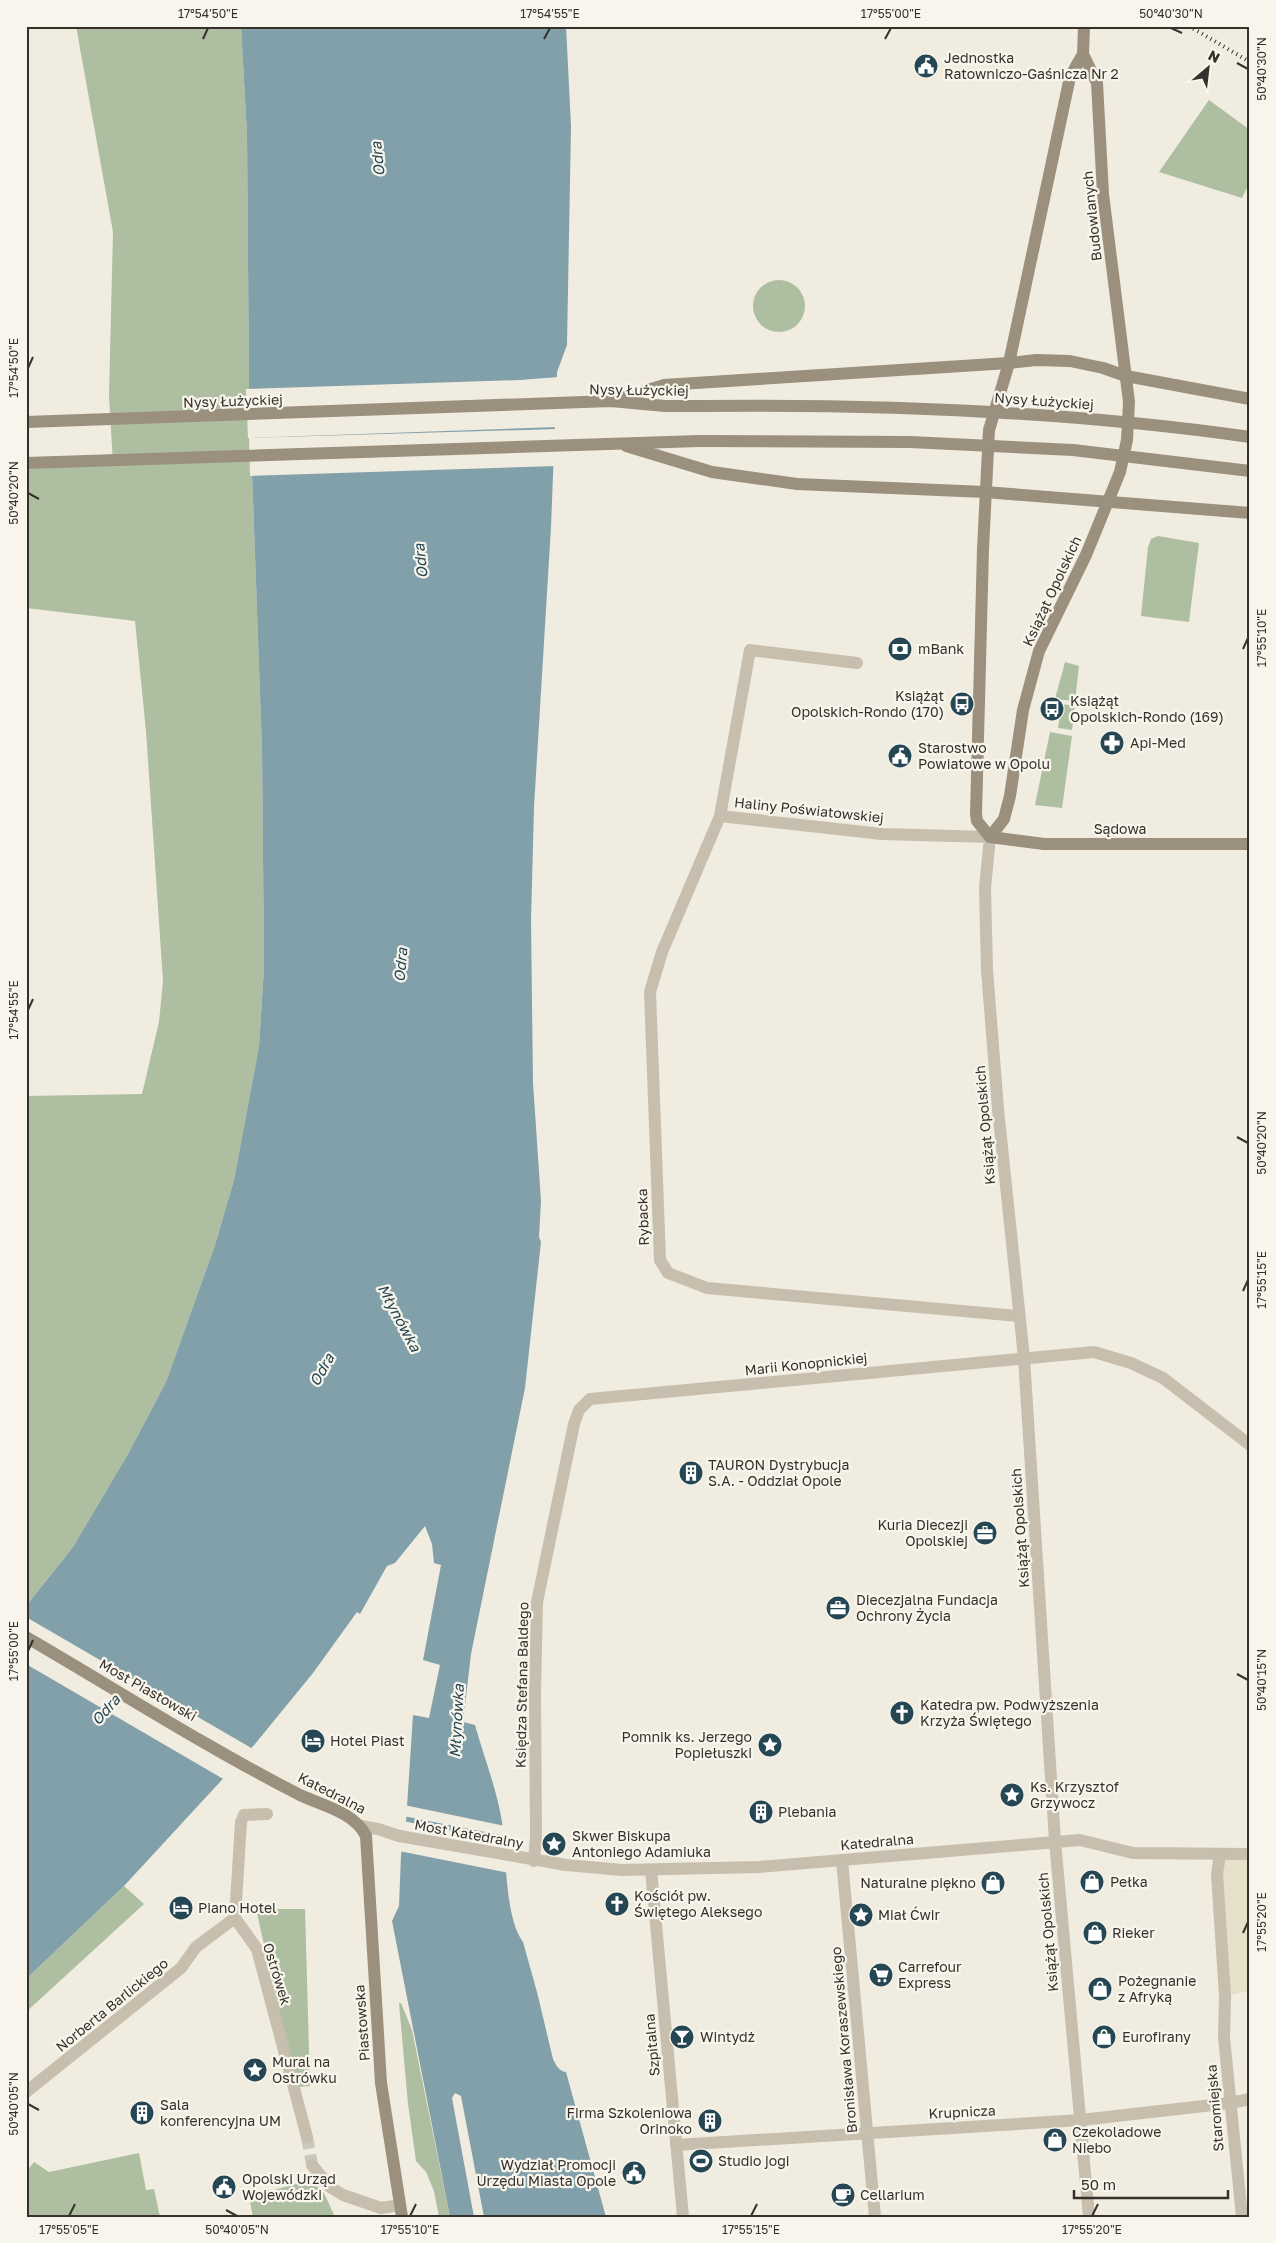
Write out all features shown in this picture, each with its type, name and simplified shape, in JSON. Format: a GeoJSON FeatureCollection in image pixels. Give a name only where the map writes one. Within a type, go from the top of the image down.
{"type":"FeatureCollection","features":[{"type":"Feature","properties":{"kind":"main road","name":"Budowlanych"},"geometry":{"type":"LineString","coordinates":[[1009,364],[1070,77],[1083,54],[1084,26]]}},
{"type":"Feature","properties":{"kind":"main road","name":"Budowlanych"},"geometry":{"type":"LineString","coordinates":[[1083,54],[1098,83],[1103,194],[1126,376]]}},
{"type":"Feature","properties":{"kind":"main road"},"geometry":{"type":"LineString","coordinates":[[611,401],[664,385],[1009,364],[1036,360],[1070,360],[1126,376],[1250,399]]}},
{"type":"Feature","properties":{"kind":"main road"},"geometry":{"type":"LineString","coordinates":[[990,837],[977,821],[976,814],[985,492],[989,430],[1009,364]]}},
{"type":"Feature","properties":{"kind":"main road"},"geometry":{"type":"LineString","coordinates":[[1108,502],[1120,472],[1127,440],[1129,402],[1126,376]]}},
{"type":"Feature","properties":{"kind":"main road","name":"Nysy Łużyckiej"},"geometry":{"type":"LineString","coordinates":[[26,422],[611,401],[665,406],[828,405],[1011,412],[1181,427],[1250,437]]}},
{"type":"Feature","properties":{"kind":"main road"},"geometry":{"type":"LineString","coordinates":[[26,463],[699,440],[901,442],[1073,450],[1250,471]]}},
{"type":"Feature","properties":{"kind":"main road"},"geometry":{"type":"LineString","coordinates":[[614,443],[712,472],[798,484],[985,492],[1250,513]]}},
{"type":"Feature","properties":{"kind":"main road","name":"Książąt Opolskich"},"geometry":{"type":"LineString","coordinates":[[990,837],[1004,819],[1010,796],[1023,710],[1039,651],[1086,555],[1108,502]]}},
{"type":"Feature","properties":{"kind":"main road","name":"Sądowa"},"geometry":{"type":"LineString","coordinates":[[990,837],[1044,844],[1250,844]]}},
{"type":"Feature","properties":{"kind":"main road","name":"Most Piastowski"},"geometry":{"type":"LineString","coordinates":[[26,1637],[254,1770]]}},
{"type":"Feature","properties":{"kind":"main road","name":"Katedralna"},"geometry":{"type":"LineString","coordinates":[[254,1770],[340,1813],[361,1826]]}},
{"type":"Feature","properties":{"kind":"main road","name":"Piastowska"},"geometry":{"type":"LineString","coordinates":[[361,1826],[366,1836],[381,2083],[401,2211]]}},
{"type":"Feature","properties":{"kind":"street","name":"Haliny Poświatowskiej"},"geometry":{"type":"LineString","coordinates":[[856,662],[750,650],[720,816],[882,834],[990,837]]}},
{"type":"Feature","properties":{"kind":"street","name":"Rybacka"},"geometry":{"type":"LineString","coordinates":[[720,816],[662,952],[650,992],[660,1260],[668,1273],[707,1288],[1019,1316]]}},
{"type":"Feature","properties":{"kind":"street","name":"Książąt Opolskich"},"geometry":{"type":"LineString","coordinates":[[990,837],[986,888],[987,970],[998,1109],[1024,1358],[1055,1841],[1089,2217]]}},
{"type":"Feature","properties":{"kind":"street","name":"Marii Konopnickiej"},"geometry":{"type":"LineString","coordinates":[[590,1399],[1094,1352],[1131,1363],[1163,1378],[1250,1445]]}},
{"type":"Feature","properties":{"kind":"street","name":"Księdza Stefana Baldego"},"geometry":{"type":"LineString","coordinates":[[534,1861],[536,1836],[535,1709],[537,1602],[574,1424],[579,1410],[590,1399]]}},
{"type":"Feature","properties":{"kind":"street"},"geometry":{"type":"LineString","coordinates":[[235,1918],[241,1822],[244,1815],[267,1814]]}},
{"type":"Feature","properties":{"kind":"street","name":"Katedralna"},"geometry":{"type":"LineString","coordinates":[[361,1826],[399,1836]]}},
{"type":"Feature","properties":{"kind":"street","name":"Most Katedralny"},"geometry":{"type":"LineString","coordinates":[[399,1836],[534,1861]]}},
{"type":"Feature","properties":{"kind":"street","name":"Katedralna"},"geometry":{"type":"LineString","coordinates":[[534,1861],[591,1868],[651,1870],[759,1868],[1055,1841],[1087,1841],[1133,1853],[1250,1854]]}},
{"type":"Feature","properties":{"kind":"street","name":"Staromiejska"},"geometry":{"type":"LineString","coordinates":[[1220,1854],[1217,1874],[1224,1996],[1224,2037],[1242,2217]]}},
{"type":"Feature","properties":{"kind":"street","name":"Bronisława Koraszewskiego"},"geometry":{"type":"LineString","coordinates":[[842,1860],[874,2217]]}},
{"type":"Feature","properties":{"kind":"street","name":"Szpitalna"},"geometry":{"type":"LineString","coordinates":[[651,1870],[682,2217]]}},
{"type":"Feature","properties":{"kind":"street","name":"Norberta Barlickiego"},"geometry":{"type":"LineString","coordinates":[[26,2092],[181,1968],[196,1947],[235,1918]]}},
{"type":"Feature","properties":{"kind":"street","name":"Ostrówek"},"geometry":{"type":"LineString","coordinates":[[235,1918],[257,1949],[307,2137]]}},
{"type":"Feature","properties":{"kind":"street","name":"Krupnicza"},"geometry":{"type":"LineString","coordinates":[[676,2145],[1081,2120],[1230,2103],[1250,2099]]}},
{"type":"Feature","properties":{"kind":"street"},"geometry":{"type":"LineString","coordinates":[[312,2165],[330,2187],[343,2195],[381,2208],[401,2211]]}},
{"type":"Feature","properties":{"kind":"green space"},"geometry":{"type":"Polygon","coordinates":[[[76,26],[241,26],[247,135],[249,389],[262,750],[264,967],[259,1048],[234,1180],[215,1245],[166,1382],[128,1454],[73,1547],[26,1606],[26,1096],[142,1094],[159,1022],[163,981],[146,731],[135,621],[26,608],[26,468],[113,464],[109,396],[113,232],[76,26]]]}},
{"type":"Feature","properties":{"kind":"green space"},"geometry":{"type":"Polygon","coordinates":[[[1209,100],[1250,130],[1250,182],[1242,198],[1159,172],[1209,100]]]}},
{"type":"Feature","properties":{"kind":"green space"},"geometry":{"type":"Polygon","coordinates":[[[774,280],[784,280],[798,287],[805,301],[805,311],[798,325],[784,332],[774,332],[764,328],[757,321],[753,311],[753,301],[757,291],[764,284],[774,280]]]}},
{"type":"Feature","properties":{"kind":"green space"},"geometry":{"type":"Polygon","coordinates":[[[1158,536],[1199,543],[1189,622],[1141,616],[1148,547],[1151,539],[1158,536]]]}},
{"type":"Feature","properties":{"kind":"green space"},"geometry":{"type":"Polygon","coordinates":[[[1065,662],[1079,666],[1075,701],[1055,699],[1065,662]]]}},
{"type":"Feature","properties":{"kind":"green space"},"geometry":{"type":"Polygon","coordinates":[[[1062,704],[1075,706],[1072,730],[1058,728],[1062,704]]]}},
{"type":"Feature","properties":{"kind":"green space"},"geometry":{"type":"Polygon","coordinates":[[[1050,732],[1072,736],[1062,808],[1035,805],[1050,732]]]}},
{"type":"Feature","properties":{"kind":"green space"},"geometry":{"type":"Polygon","coordinates":[[[124,1886],[144,1904],[26,2012],[26,1979],[124,1886]]]}},
{"type":"Feature","properties":{"kind":"green space"},"geometry":{"type":"Polygon","coordinates":[[[256,1909],[305,1909],[310,2086],[296,2087],[256,1909]]]}},
{"type":"Feature","properties":{"kind":"green space"},"geometry":{"type":"Polygon","coordinates":[[[399,2003],[401,2003],[412,2030],[450,2217],[439,2217],[434,2191],[426,2172],[416,2161],[408,2104],[399,2003]]]}},
{"type":"Feature","properties":{"kind":"green space"},"geometry":{"type":"Polygon","coordinates":[[[139,2153],[146,2190],[154,2189],[160,2217],[26,2217],[26,2172],[34,2162],[49,2172],[139,2153]]]}},
{"type":"Feature","properties":{"kind":"green space"},"geometry":{"type":"Polygon","coordinates":[[[310,2180],[324,2193],[335,2217],[253,2217],[249,2197],[310,2180]]]}},
{"type":"Feature","properties":{"kind":"shaded area"},"geometry":{"type":"Polygon","coordinates":[[[1220,1854],[1250,1854],[1250,1991],[1225,1996],[1220,1854]]]}},
{"type":"Feature","properties":{"kind":"water"},"geometry":{"type":"Polygon","coordinates":[[[241,26],[566,26],[571,126],[567,345],[557,372],[551,527],[534,807],[531,920],[533,1083],[541,1201],[539,1237],[541,1242],[525,1388],[471,1654],[463,1722],[475,1725],[494,1786],[504,1835],[507,1884],[512,1917],[523,1942],[553,2059],[560,2069],[566,2072],[606,2217],[484,2217],[461,2096],[455,2093],[452,2098],[474,2217],[450,2217],[392,1921],[399,1906],[401,1855],[406,1822],[413,1715],[429,1718],[440,1665],[423,1660],[441,1565],[434,1563],[432,1544],[425,1526],[395,1563],[387,1566],[360,1614],[357,1612],[313,1673],[255,1744],[124,1886],[26,1979],[26,1606],[73,1547],[128,1454],[166,1382],[215,1245],[234,1180],[259,1047],[264,967],[262,750],[249,389],[247,135],[241,26]]]}},
{"type":"Feature","properties":{"kind":"pier"},"geometry":{"type":"Polygon","coordinates":[[[559,377],[557,427],[248,438],[246,389],[520,380],[559,377]]]}},
{"type":"Feature","properties":{"kind":"pier"},"geometry":{"type":"Polygon","coordinates":[[[557,429],[556,466],[250,476],[249,438],[557,429]]]}},
{"type":"Feature","properties":{"kind":"pier"},"geometry":{"type":"Polygon","coordinates":[[[26,1617],[253,1749],[225,1780],[26,1664],[26,1617]]]}},
{"type":"Feature","properties":{"kind":"pier"},"geometry":{"type":"Polygon","coordinates":[[[404,1805],[505,1826],[506,1836],[403,1816],[404,1805]]]}},
{"type":"Feature","properties":{"kind":"pier"},"geometry":{"type":"Polygon","coordinates":[[[403,1821],[506,1842],[509,1873],[399,1851],[403,1821]]]}},
{"type":"Feature","properties":{"kind":"tunnel"},"geometry":{"type":"LineString","coordinates":[[307,2137],[312,2165]]}},
{"type":"Feature","properties":{"kind":"railway"},"geometry":{"type":"LineString","coordinates":[[1189,26],[1250,62]]}},
{"type":"Feature","properties":{"kind":"place","name":"Jednostka Ratowniczo-Gaśnicza Nr 2"},"geometry":{"type":"Point","coordinates":[926,66]}},
{"type":"Feature","properties":{"kind":"place","name":"mBank"},"geometry":{"type":"Point","coordinates":[900,649]}},
{"type":"Feature","properties":{"kind":"place","name":"Książąt Opolskich-Rondo (170)"},"geometry":{"type":"Point","coordinates":[962,704]}},
{"type":"Feature","properties":{"kind":"place","name":"Książąt Opolskich-Rondo (169)"},"geometry":{"type":"Point","coordinates":[1052,709]}},
{"type":"Feature","properties":{"kind":"place","name":"Api-Med"},"geometry":{"type":"Point","coordinates":[1112,743]}},
{"type":"Feature","properties":{"kind":"place","name":"Starostwo Powiatowe w Opolu"},"geometry":{"type":"Point","coordinates":[900,756]}},
{"type":"Feature","properties":{"kind":"place","name":"TAURON Dystrybucja S.A. - Oddział Opole"},"geometry":{"type":"Point","coordinates":[691,1473]}},
{"type":"Feature","properties":{"kind":"place","name":"Kuria Diecezji Opolskiej"},"geometry":{"type":"Point","coordinates":[985,1533]}},
{"type":"Feature","properties":{"kind":"place","name":"Diecezjalna Fundacja Ochrony Życia"},"geometry":{"type":"Point","coordinates":[838,1608]}},
{"type":"Feature","properties":{"kind":"place","name":"Katedra pw. Podwyższenia Krzyża Świętego"},"geometry":{"type":"Point","coordinates":[902,1713]}},
{"type":"Feature","properties":{"kind":"place","name":"Hotel Piast"},"geometry":{"type":"Point","coordinates":[313,1741]}},
{"type":"Feature","properties":{"kind":"place","name":"Pomnik ks. Jerzego Popiełuszki"},"geometry":{"type":"Point","coordinates":[770,1745]}},
{"type":"Feature","properties":{"kind":"place","name":"Ks. Krzysztof Grzywocz"},"geometry":{"type":"Point","coordinates":[1012,1795]}},
{"type":"Feature","properties":{"kind":"place","name":"Plebania"},"geometry":{"type":"Point","coordinates":[761,1812]}},
{"type":"Feature","properties":{"kind":"place","name":"Skwer Biskupa Antoniego Adamiuka"},"geometry":{"type":"Point","coordinates":[554,1844]}},
{"type":"Feature","properties":{"kind":"place","name":"Pełka"},"geometry":{"type":"Point","coordinates":[1092,1882]}},
{"type":"Feature","properties":{"kind":"place","name":"Naturalne piękno"},"geometry":{"type":"Point","coordinates":[993,1883]}},
{"type":"Feature","properties":{"kind":"place","name":"Kościół pw. Świętego Aleksego"},"geometry":{"type":"Point","coordinates":[617,1904]}},
{"type":"Feature","properties":{"kind":"place","name":"Piano Hotel"},"geometry":{"type":"Point","coordinates":[181,1908]}},
{"type":"Feature","properties":{"kind":"place","name":"Miał Ćwir"},"geometry":{"type":"Point","coordinates":[861,1915]}},
{"type":"Feature","properties":{"kind":"place","name":"Rieker"},"geometry":{"type":"Point","coordinates":[1095,1933]}},
{"type":"Feature","properties":{"kind":"place","name":"Carrefour Express"},"geometry":{"type":"Point","coordinates":[881,1975]}},
{"type":"Feature","properties":{"kind":"place","name":"Pożegnanie z Afryką"},"geometry":{"type":"Point","coordinates":[1100,1989]}},
{"type":"Feature","properties":{"kind":"place","name":"Wintydż"},"geometry":{"type":"Point","coordinates":[682,2037]}},
{"type":"Feature","properties":{"kind":"place","name":"Eurofirany"},"geometry":{"type":"Point","coordinates":[1104,2037]}},
{"type":"Feature","properties":{"kind":"place","name":"Mural na Ostrówku"},"geometry":{"type":"Point","coordinates":[255,2070]}},
{"type":"Feature","properties":{"kind":"place","name":"Sala konferencyjna UM"},"geometry":{"type":"Point","coordinates":[142,2113]}},
{"type":"Feature","properties":{"kind":"place","name":"Firma Szkoleniowa Orinoko"},"geometry":{"type":"Point","coordinates":[710,2121]}},
{"type":"Feature","properties":{"kind":"place","name":"Czekoladowe Niebo"},"geometry":{"type":"Point","coordinates":[1055,2140]}},
{"type":"Feature","properties":{"kind":"place","name":"Studio jogi"},"geometry":{"type":"Point","coordinates":[701,2161]}},
{"type":"Feature","properties":{"kind":"place","name":"Wydział Promocji Urzędu Miasta Opole"},"geometry":{"type":"Point","coordinates":[634,2173]}},
{"type":"Feature","properties":{"kind":"place","name":"Opolski Urząd Wojewódzki"},"geometry":{"type":"Point","coordinates":[224,2187]}},
{"type":"Feature","properties":{"kind":"place","name":"Cellarium"},"geometry":{"type":"Point","coordinates":[843,2195]}},
{"type":"Feature","properties":{"kind":"water label","name":"Odra"},"geometry":{"type":"Point","coordinates":[378,159]}},
{"type":"Feature","properties":{"kind":"water label","name":"Odra"},"geometry":{"type":"Point","coordinates":[421,561]}},
{"type":"Feature","properties":{"kind":"water label","name":"Odra"},"geometry":{"type":"Point","coordinates":[401,965]}},
{"type":"Feature","properties":{"kind":"water label","name":"Młynówka"},"geometry":{"type":"Point","coordinates":[399,1318]}},
{"type":"Feature","properties":{"kind":"water label","name":"Odra"},"geometry":{"type":"Point","coordinates":[322,1370]}},
{"type":"Feature","properties":{"kind":"water label","name":"Odra"},"geometry":{"type":"Point","coordinates":[106,1710]}},
{"type":"Feature","properties":{"kind":"water label","name":"Młynówka"},"geometry":{"type":"Point","coordinates":[457,1721]}}]}
